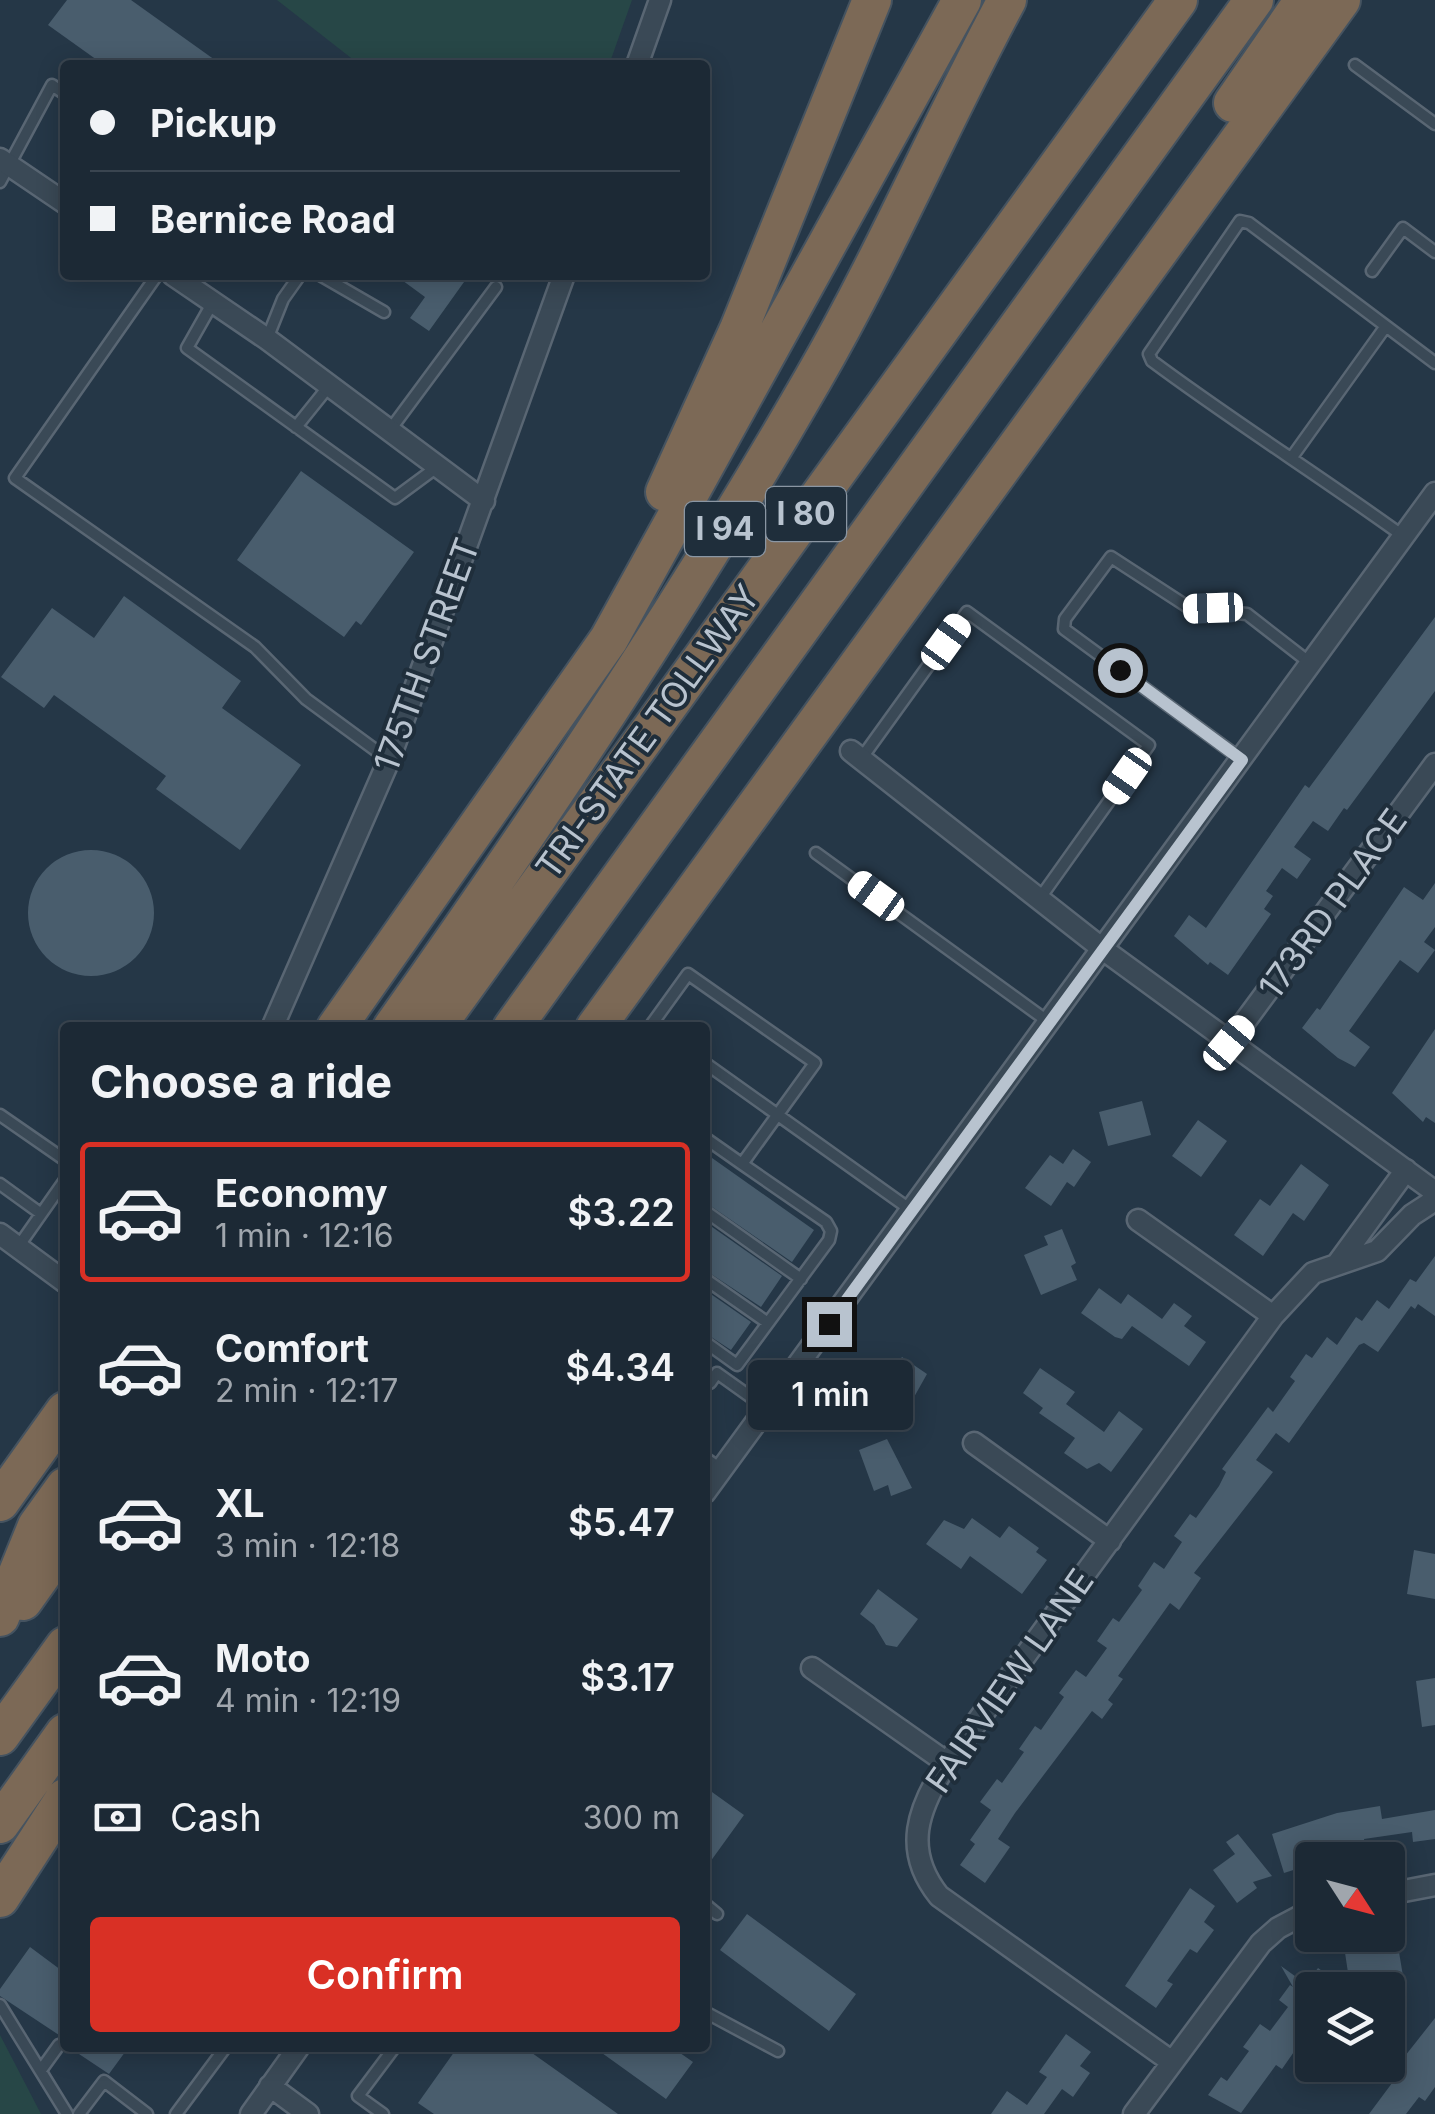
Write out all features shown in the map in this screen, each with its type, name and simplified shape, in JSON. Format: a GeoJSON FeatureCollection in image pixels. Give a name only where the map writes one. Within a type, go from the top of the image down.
{"type":"FeatureCollection","features":[{"type":"Feature","properties":{"kind":"highway"},"geometry":{"type":"LineString","coordinates":[[476,830],[589,634],[699,422],[872,0]]}},
{"type":"Feature","properties":{"kind":"highway"},"geometry":{"type":"LineString","coordinates":[[340,1022],[608,639],[962,0]]}},
{"type":"Feature","properties":{"kind":"highway","name":"I 94"},"geometry":{"type":"LineString","coordinates":[[396,1022],[559,790],[720,538],[816,374],[1007,0]]}},
{"type":"Feature","properties":{"kind":"highway","name":"TRI-STATE TOLLWAY"},"geometry":{"type":"LineString","coordinates":[[439,1022],[1178,0]]}},
{"type":"Feature","properties":{"kind":"highway","name":"TRI-STATE TOLLWAY"},"geometry":{"type":"LineString","coordinates":[[516,1022],[1254,0]]}},
{"type":"Feature","properties":{"kind":"highway"},"geometry":{"type":"LineString","coordinates":[[1035,419],[1150,224],[1304,0]]}},
{"type":"Feature","properties":{"kind":"highway"},"geometry":{"type":"LineString","coordinates":[[599,1022],[1341,0]]}},
{"type":"Feature","properties":{"kind":"highway"},"geometry":{"type":"LineString","coordinates":[[0,1482],[59,1419]]}},
{"type":"Feature","properties":{"kind":"highway"},"geometry":{"type":"LineString","coordinates":[[0,1502],[59,1419]]}},
{"type":"Feature","properties":{"kind":"highway"},"geometry":{"type":"LineString","coordinates":[[0,1617],[37,1526],[60,1494]]}},
{"type":"Feature","properties":{"kind":"highway"},"geometry":{"type":"LineString","coordinates":[[0,1633],[60,1549]]}},
{"type":"Feature","properties":{"kind":"highway"},"geometry":{"type":"LineString","coordinates":[[0,1736],[60,1653]]}},
{"type":"Feature","properties":{"kind":"highway"},"geometry":{"type":"LineString","coordinates":[[0,1824],[60,1740]]}},
{"type":"Feature","properties":{"kind":"highway"},"geometry":{"type":"LineString","coordinates":[[0,1898],[60,1806]]}},
{"type":"Feature","properties":{"kind":"street"},"geometry":{"type":"LineString","coordinates":[[639,60],[660,0]]}},
{"type":"Feature","properties":{"kind":"street"},"geometry":{"type":"LineString","coordinates":[[4,170],[60,200]]}},
{"type":"Feature","properties":{"kind":"street"},"geometry":{"type":"LineString","coordinates":[[179,280],[267,339],[484,501]]}},
{"type":"Feature","properties":{"kind":"street","name":"175TH STREET"},"geometry":{"type":"LineString","coordinates":[[275,1022],[390,760],[562,280]]}},
{"type":"Feature","properties":{"kind":"street"},"geometry":{"type":"LineString","coordinates":[[713,1464],[766,1408],[1435,493]]}},
{"type":"Feature","properties":{"kind":"street"},"geometry":{"type":"LineString","coordinates":[[856,755],[1104,950],[1435,1192]]}},
{"type":"Feature","properties":{"kind":"street","name":"173RD PLACE"},"geometry":{"type":"LineString","coordinates":[[1229,1043],[1435,764]]}},
{"type":"Feature","properties":{"kind":"street","name":"FAIRVIEW LANE"},"geometry":{"type":"LineString","coordinates":[[1338,1263],[1406,1170]]}},
{"type":"Feature","properties":{"kind":"street","name":"FAIRVIEW LANE"},"geometry":{"type":"LineString","coordinates":[[1172,2062],[939,1896],[927,1881],[918,1859],[918,1816],[947,1764],[1273,1316],[1313,1273],[1377,1251],[1412,1215],[1435,1200]]}},
{"type":"Feature","properties":{"kind":"street"},"geometry":{"type":"LineString","coordinates":[[1138,1220],[1273,1316]]}},
{"type":"Feature","properties":{"kind":"street"},"geometry":{"type":"LineString","coordinates":[[0,1234],[60,1278]]}},
{"type":"Feature","properties":{"kind":"street"},"geometry":{"type":"LineString","coordinates":[[974,1443],[1110,1541]]}},
{"type":"Feature","properties":{"kind":"street"},"geometry":{"type":"LineString","coordinates":[[812,1668],[947,1764]]}},
{"type":"Feature","properties":{"kind":"street"},"geometry":{"type":"LineString","coordinates":[[1405,1891],[1435,1886]]}},
{"type":"Feature","properties":{"kind":"street"},"geometry":{"type":"LineString","coordinates":[[1134,2114],[1261,1943],[1295,1921]]}},
{"type":"Feature","properties":{"kind":"street"},"geometry":{"type":"LineString","coordinates":[[251,2114],[295,2052]]}},
{"type":"Feature","properties":{"kind":"street"},"geometry":{"type":"LineString","coordinates":[[270,2086],[308,2114]]}},
{"type":"Feature","properties":{"kind":"lane"},"geometry":{"type":"LineString","coordinates":[[1354,66],[1435,124]]}},
{"type":"Feature","properties":{"kind":"lane"},"geometry":{"type":"LineString","coordinates":[[4,170],[52,84],[60,90]]}},
{"type":"Feature","properties":{"kind":"lane"},"geometry":{"type":"LineString","coordinates":[[1404,536],[1219,411],[1152,361],[1149,354],[1240,221],[1249,223],[1435,363]]}},
{"type":"Feature","properties":{"kind":"lane"},"geometry":{"type":"LineString","coordinates":[[1372,271],[1404,228],[1435,252]]}},
{"type":"Feature","properties":{"kind":"lane"},"geometry":{"type":"LineString","coordinates":[[154,280],[15,478],[255,646],[306,700],[390,760]]}},
{"type":"Feature","properties":{"kind":"lane"},"geometry":{"type":"LineString","coordinates":[[267,339],[282,299],[296,280]]}},
{"type":"Feature","properties":{"kind":"lane"},"geometry":{"type":"LineString","coordinates":[[329,280],[384,312]]}},
{"type":"Feature","properties":{"kind":"lane"},"geometry":{"type":"LineString","coordinates":[[390,430],[496,287]]}},
{"type":"Feature","properties":{"kind":"lane"},"geometry":{"type":"LineString","coordinates":[[212,302],[187,348],[395,498],[438,466]]}},
{"type":"Feature","properties":{"kind":"lane"},"geometry":{"type":"LineString","coordinates":[[1292,457],[1386,326]]}},
{"type":"Feature","properties":{"kind":"lane"},"geometry":{"type":"LineString","coordinates":[[296,427],[330,385]]}},
{"type":"Feature","properties":{"kind":"lane"},"geometry":{"type":"LineString","coordinates":[[1242,760],[1064,629],[1066,619],[1088,588],[1111,557],[1191,609],[1247,614],[1311,664]]}},
{"type":"Feature","properties":{"kind":"lane"},"geometry":{"type":"LineString","coordinates":[[856,755],[967,612],[1148,745],[1039,899]]}},
{"type":"Feature","properties":{"kind":"lane"},"geometry":{"type":"LineString","coordinates":[[816,853],[1050,1023]]}},
{"type":"Feature","properties":{"kind":"lane"},"geometry":{"type":"LineString","coordinates":[[655,1022],[688,974],[815,1062],[742,1164]]}},
{"type":"Feature","properties":{"kind":"lane"},"geometry":{"type":"LineString","coordinates":[[710,1067],[912,1210]]}},
{"type":"Feature","properties":{"kind":"lane"},"geometry":{"type":"LineString","coordinates":[[0,1115],[60,1157]]}},
{"type":"Feature","properties":{"kind":"lane"},"geometry":{"type":"LineString","coordinates":[[710,1142],[831,1230],[830,1240],[737,1365],[710,1346]]}},
{"type":"Feature","properties":{"kind":"lane"},"geometry":{"type":"LineString","coordinates":[[0,1184],[40,1213]]}},
{"type":"Feature","properties":{"kind":"lane"},"geometry":{"type":"LineString","coordinates":[[18,1247],[60,1187]]}},
{"type":"Feature","properties":{"kind":"lane"},"geometry":{"type":"LineString","coordinates":[[710,1215],[801,1279]]}},
{"type":"Feature","properties":{"kind":"lane"},"geometry":{"type":"LineString","coordinates":[[710,1283],[768,1324]]}},
{"type":"Feature","properties":{"kind":"lane"},"geometry":{"type":"LineString","coordinates":[[710,1383],[717,1373],[766,1408]]}},
{"type":"Feature","properties":{"kind":"lane"},"geometry":{"type":"LineString","coordinates":[[710,1908],[717,1914]]}},
{"type":"Feature","properties":{"kind":"lane"},"geometry":{"type":"LineString","coordinates":[[0,2006],[67,2114]]}},
{"type":"Feature","properties":{"kind":"lane"},"geometry":{"type":"LineString","coordinates":[[710,2015],[778,2052]]}},
{"type":"Feature","properties":{"kind":"lane"},"geometry":{"type":"LineString","coordinates":[[40,2070],[59,2045]]}},
{"type":"Feature","properties":{"kind":"lane"},"geometry":{"type":"LineString","coordinates":[[176,2114],[223,2052]]}},
{"type":"Feature","properties":{"kind":"lane"},"geometry":{"type":"LineString","coordinates":[[383,2114],[358,2096],[391,2052]]}},
{"type":"Feature","properties":{"kind":"lane"},"geometry":{"type":"LineString","coordinates":[[79,2114],[104,2081],[147,2114]]}},
{"type":"Feature","properties":{"kind":"green space"},"geometry":{"type":"Polygon","coordinates":[[[277,0],[632,0],[611,60],[354,60],[277,0]]]}},
{"type":"Feature","properties":{"kind":"green space"},"geometry":{"type":"Polygon","coordinates":[[[0,2035],[41,2114],[0,2114],[0,2035]]]}},
{"type":"Feature","properties":{"kind":"building"},"geometry":{"type":"Polygon","coordinates":[[[67,0],[131,0],[215,60],[97,60],[48,25],[67,0]]]}},
{"type":"Feature","properties":{"kind":"building"},"geometry":{"type":"Polygon","coordinates":[[[402,280],[465,280],[429,331],[410,318],[425,297],[402,280]]]}},
{"type":"Feature","properties":{"kind":"building"},"geometry":{"type":"Polygon","coordinates":[[[301,471],[414,552],[361,625],[356,621],[344,637],[237,560],[301,471]]]}},
{"type":"Feature","properties":{"kind":"building"},"geometry":{"type":"Polygon","coordinates":[[[124,596],[241,681],[222,708],[301,765],[240,850],[156,789],[166,776],[54,695],[44,708],[1,677],[52,608],[94,638],[124,596]]]}},
{"type":"Feature","properties":{"kind":"building"},"geometry":{"type":"Polygon","coordinates":[[[1435,617],[1435,691],[1347,810],[1344,808],[1328,831],[1313,821],[1294,847],[1311,859],[1297,879],[1282,868],[1266,891],[1273,896],[1264,909],[1271,914],[1228,975],[1210,962],[1208,965],[1174,936],[1189,915],[1206,928],[1305,785],[1309,788],[1435,617]]]}},
{"type":"Feature","properties":{"kind":"building"},"geometry":{"type":"Polygon","coordinates":[[[91,850],[115,855],[135,869],[149,889],[154,913],[149,937],[135,957],[115,971],[91,976],[67,971],[47,957],[33,937],[28,913],[33,889],[47,869],[67,855],[91,850]]]}},
{"type":"Feature","properties":{"kind":"building"},"geometry":{"type":"Polygon","coordinates":[[[1435,883],[1435,927],[1424,942],[1435,950],[1418,973],[1400,960],[1349,1031],[1370,1047],[1355,1067],[1302,1028],[1317,1008],[1320,1010],[1404,887],[1423,900],[1435,883]]]}},
{"type":"Feature","properties":{"kind":"building"},"geometry":{"type":"Polygon","coordinates":[[[1435,1029],[1435,1123],[1426,1117],[1423,1122],[1392,1093],[1435,1029]]]}},
{"type":"Feature","properties":{"kind":"building"},"geometry":{"type":"Polygon","coordinates":[[[1142,1101],[1151,1135],[1108,1146],[1099,1112],[1142,1101]]]}},
{"type":"Feature","properties":{"kind":"building"},"geometry":{"type":"Polygon","coordinates":[[[1198,1120],[1227,1141],[1201,1177],[1172,1156],[1198,1120]]]}},
{"type":"Feature","properties":{"kind":"building"},"geometry":{"type":"Polygon","coordinates":[[[1073,1149],[1091,1162],[1074,1187],[1067,1182],[1051,1206],[1025,1188],[1050,1155],[1063,1164],[1073,1149]]]}},
{"type":"Feature","properties":{"kind":"building"},"geometry":{"type":"Polygon","coordinates":[[[710,1157],[814,1230],[792,1262],[710,1205],[710,1157]]]}},
{"type":"Feature","properties":{"kind":"building"},"geometry":{"type":"Polygon","coordinates":[[[1301,1164],[1329,1185],[1304,1221],[1293,1213],[1263,1256],[1234,1235],[1260,1199],[1270,1206],[1301,1164]]]}},
{"type":"Feature","properties":{"kind":"building"},"geometry":{"type":"Polygon","coordinates":[[[710,1226],[782,1276],[761,1307],[710,1273],[710,1226]]]}},
{"type":"Feature","properties":{"kind":"building"},"geometry":{"type":"Polygon","coordinates":[[[1062,1229],[1076,1263],[1071,1266],[1077,1280],[1041,1295],[1024,1255],[1048,1245],[1044,1236],[1062,1229]]]}},
{"type":"Feature","properties":{"kind":"building"},"geometry":{"type":"Polygon","coordinates":[[[1435,1256],[1435,1316],[1418,1304],[1415,1309],[1411,1306],[1378,1352],[1364,1343],[1359,1345],[1289,1443],[1276,1433],[1256,1460],[1273,1472],[1194,1573],[1201,1578],[1179,1610],[1170,1603],[1118,1676],[1123,1679],[1108,1700],[1113,1704],[1102,1719],[1092,1711],[1015,1813],[998,1839],[1010,1847],[985,1883],[960,1865],[975,1844],[970,1840],[991,1810],[980,1802],[997,1779],[1002,1783],[1024,1752],[1019,1749],[1035,1726],[1041,1730],[1064,1697],[1059,1693],[1076,1670],[1086,1677],[1107,1648],[1097,1641],[1113,1618],[1119,1622],[1142,1590],[1138,1586],[1154,1562],[1164,1569],[1182,1542],[1174,1536],[1190,1514],[1196,1518],[1219,1486],[1226,1472],[1222,1469],[1268,1407],[1273,1412],[1295,1381],[1290,1377],[1306,1354],[1312,1358],[1327,1337],[1337,1345],[1356,1317],[1362,1321],[1377,1300],[1389,1309],[1410,1279],[1416,1282],[1435,1256]]]}},
{"type":"Feature","properties":{"kind":"building"},"geometry":{"type":"Polygon","coordinates":[[[1099,1288],[1121,1304],[1128,1294],[1162,1319],[1174,1303],[1192,1316],[1184,1326],[1206,1342],[1189,1366],[1132,1326],[1122,1339],[1115,1337],[1081,1313],[1099,1288]]]}},
{"type":"Feature","properties":{"kind":"building"},"geometry":{"type":"Polygon","coordinates":[[[710,1293],[751,1322],[731,1350],[710,1336],[710,1293]]]}},
{"type":"Feature","properties":{"kind":"building"},"geometry":{"type":"Polygon","coordinates":[[[902,1357],[927,1374],[900,1422],[883,1410],[889,1400],[877,1392],[902,1357]]]}},
{"type":"Feature","properties":{"kind":"building"},"geometry":{"type":"Polygon","coordinates":[[[1040,1368],[1075,1392],[1066,1404],[1104,1432],[1119,1411],[1143,1429],[1111,1472],[1099,1463],[1087,1469],[1064,1453],[1075,1438],[1039,1413],[1043,1408],[1023,1393],[1040,1368]]]}},
{"type":"Feature","properties":{"kind":"building"},"geometry":{"type":"Polygon","coordinates":[[[887,1439],[912,1488],[891,1496],[888,1485],[874,1491],[859,1450],[887,1439]]]}},
{"type":"Feature","properties":{"kind":"building"},"geometry":{"type":"Polygon","coordinates":[[[972,1518],[1000,1538],[1009,1526],[1039,1548],[1036,1552],[1047,1560],[1022,1594],[970,1556],[961,1569],[926,1544],[944,1520],[964,1529],[972,1518]]]}},
{"type":"Feature","properties":{"kind":"building"},"geometry":{"type":"Polygon","coordinates":[[[1414,1550],[1435,1554],[1435,1599],[1407,1594],[1414,1550]]]}},
{"type":"Feature","properties":{"kind":"building"},"geometry":{"type":"Polygon","coordinates":[[[878,1589],[918,1619],[897,1647],[886,1645],[874,1625],[860,1614],[878,1589]]]}},
{"type":"Feature","properties":{"kind":"building"},"geometry":{"type":"Polygon","coordinates":[[[1435,1678],[1435,1725],[1422,1727],[1416,1681],[1435,1678]]]}},
{"type":"Feature","properties":{"kind":"building"},"geometry":{"type":"Polygon","coordinates":[[[710,1791],[744,1815],[710,1862],[710,1791]]]}},
{"type":"Feature","properties":{"kind":"building"},"geometry":{"type":"Polygon","coordinates":[[[1380,1806],[1382,1819],[1435,1810],[1435,1839],[1413,1842],[1412,1832],[1364,1839],[1365,1842],[1295,1842],[1295,1870],[1284,1873],[1272,1834],[1337,1813],[1380,1806]]]}},
{"type":"Feature","properties":{"kind":"building"},"geometry":{"type":"Polygon","coordinates":[[[1238,1834],[1272,1876],[1253,1882],[1257,1888],[1237,1903],[1213,1870],[1235,1854],[1226,1842],[1238,1834]]]}},
{"type":"Feature","properties":{"kind":"building"},"geometry":{"type":"Polygon","coordinates":[[[1190,1888],[1215,1906],[1204,1922],[1214,1930],[1197,1953],[1190,1949],[1167,1981],[1173,1984],[1156,2008],[1125,1986],[1190,1888]]]}},
{"type":"Feature","properties":{"kind":"building"},"geometry":{"type":"Polygon","coordinates":[[[747,1914],[856,1994],[829,2031],[720,1950],[747,1914]]]}},
{"type":"Feature","properties":{"kind":"building"},"geometry":{"type":"Polygon","coordinates":[[[30,1947],[60,1969],[60,2036],[0,1996],[0,1989],[30,1947]]]}},
{"type":"Feature","properties":{"kind":"building"},"geometry":{"type":"Polygon","coordinates":[[[1345,1952],[1399,1952],[1402,1972],[1348,1972],[1345,1952]]]}},
{"type":"Feature","properties":{"kind":"building"},"geometry":{"type":"Polygon","coordinates":[[[1281,1966],[1295,1976],[1295,2050],[1282,2069],[1276,2065],[1241,2113],[1208,2095],[1221,2077],[1227,2081],[1249,2051],[1243,2047],[1260,2024],[1270,2031],[1288,2007],[1279,2000],[1290,1985],[1293,1987],[1281,1966]]]}},
{"type":"Feature","properties":{"kind":"building"},"geometry":{"type":"Polygon","coordinates":[[[1435,2018],[1435,2087],[1425,2101],[1419,2097],[1406,2114],[1369,2114],[1393,2082],[1405,2082],[1405,2056],[1435,2018]]]}},
{"type":"Feature","properties":{"kind":"building"},"geometry":{"type":"Polygon","coordinates":[[[1066,2034],[1091,2052],[1080,2066],[1090,2073],[1073,2097],[1062,2089],[1044,2114],[991,2114],[1007,2091],[1027,2105],[1047,2077],[1039,2072],[1066,2034]]]}},
{"type":"Feature","properties":{"kind":"building"},"geometry":{"type":"Polygon","coordinates":[[[76,2052],[125,2052],[109,2074],[76,2052]]]}},
{"type":"Feature","properties":{"kind":"building"},"geometry":{"type":"Polygon","coordinates":[[[454,2052],[531,2052],[618,2114],[434,2114],[418,2103],[454,2052]]]}},
{"type":"Feature","properties":{"kind":"building"},"geometry":{"type":"Polygon","coordinates":[[[601,2052],[679,2052],[693,2062],[666,2099],[601,2052]]]}},
{"type":"Feature","properties":{"kind":"route"},"geometry":{"type":"LineString","coordinates":[[829,1324],[1242,760],[1120,670]]}}]}
